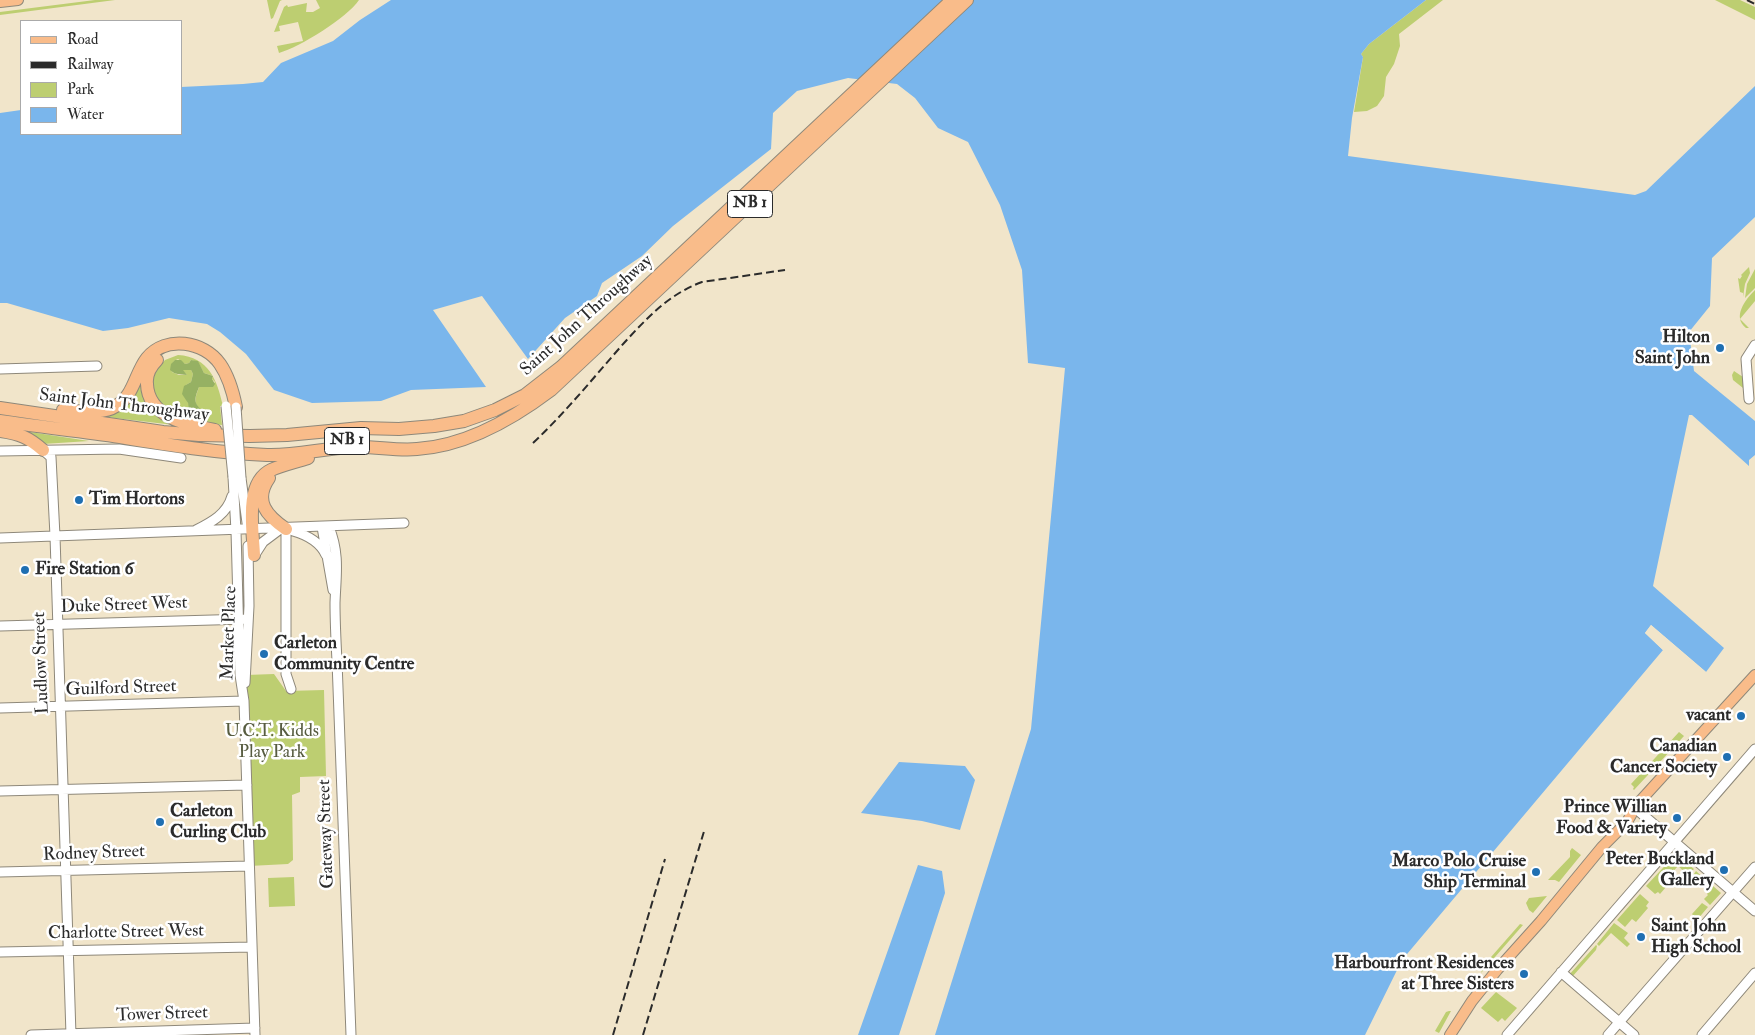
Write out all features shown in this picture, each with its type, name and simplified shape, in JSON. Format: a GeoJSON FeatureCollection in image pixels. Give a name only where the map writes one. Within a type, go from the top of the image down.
{"type":"FeatureCollection","features":[{"type":"Feature","properties":{"kind":"highway","name":"Saint John Throughway"},"geometry":{"type":"LineString","coordinates":[[0,421],[202,449],[268,455],[355,447],[400,450],[420,449],[462,440],[491,427],[528,400],[952,0]]}},
{"type":"Feature","properties":{"kind":"highway","name":"Saint John Throughway"},"geometry":{"type":"LineString","coordinates":[[0,407],[163,432],[250,436],[287,435],[361,428],[399,429],[434,426],[464,421],[528,400],[551,390],[967,0]]}},
{"type":"Feature","properties":{"kind":"highway"},"geometry":{"type":"LineString","coordinates":[[0,407],[89,411],[109,410],[123,402],[147,358],[155,351],[172,344],[182,343],[202,349],[220,364],[231,386],[231,407]]}},
{"type":"Feature","properties":{"kind":"highway"},"geometry":{"type":"LineString","coordinates":[[231,407],[216,374],[204,359],[197,355],[180,351],[170,352],[155,362],[150,368],[146,379],[147,388],[150,398],[163,413],[181,422],[250,436]]}},
{"type":"Feature","properties":{"kind":"highway","name":"Saint John Throughway"},"geometry":{"type":"LineString","coordinates":[[202,449],[270,449],[355,440],[425,441],[444,439],[491,427]]}},
{"type":"Feature","properties":{"kind":"highway"},"geometry":{"type":"LineString","coordinates":[[0,431],[19,434],[34,440],[43,450]]}},
{"type":"Feature","properties":{"kind":"highway"},"geometry":{"type":"LineString","coordinates":[[254,555],[251,530],[252,501],[256,485],[264,474],[282,466],[329,453],[400,450]]}},
{"type":"Feature","properties":{"kind":"highway"},"geometry":{"type":"LineString","coordinates":[[282,466],[264,486],[262,500],[268,514],[283,529]]}},
{"type":"Feature","properties":{"kind":"main road"},"geometry":{"type":"LineString","coordinates":[[0,2],[18,0]]}},
{"type":"Feature","properties":{"kind":"main road"},"geometry":{"type":"LineString","coordinates":[[1450,1035],[1478,993],[1602,847],[1622,818],[1635,808],[1754,679]]}},
{"type":"Feature","properties":{"kind":"street"},"geometry":{"type":"LineString","coordinates":[[1749,400],[1746,359],[1755,345]]}},
{"type":"Feature","properties":{"kind":"street"},"geometry":{"type":"LineString","coordinates":[[0,369],[97,366]]}},
{"type":"Feature","properties":{"kind":"street","name":"Market Place"},"geometry":{"type":"LineString","coordinates":[[231,407],[237,477],[251,530],[244,697]]}},
{"type":"Feature","properties":{"kind":"street"},"geometry":{"type":"LineString","coordinates":[[0,451],[119,449],[181,458]]}},
{"type":"Feature","properties":{"kind":"street","name":"Ludlow Street"},"geometry":{"type":"LineString","coordinates":[[43,450],[51,457],[55,536],[56,624],[71,1034]]}},
{"type":"Feature","properties":{"kind":"street","name":"Market Place"},"geometry":{"type":"LineString","coordinates":[[237,477],[233,490],[240,675],[244,697]]}},
{"type":"Feature","properties":{"kind":"street"},"geometry":{"type":"LineString","coordinates":[[193,531],[221,514],[228,506],[233,490]]}},
{"type":"Feature","properties":{"kind":"street"},"geometry":{"type":"LineString","coordinates":[[0,538],[404,524]]}},
{"type":"Feature","properties":{"kind":"street","name":"Gateway Street"},"geometry":{"type":"LineString","coordinates":[[326,527],[335,602],[351,1035]]}},
{"type":"Feature","properties":{"kind":"street","name":"Gateway Street"},"geometry":{"type":"LineString","coordinates":[[326,527],[335,542],[336,548],[338,575],[335,602]]}},
{"type":"Feature","properties":{"kind":"street"},"geometry":{"type":"LineString","coordinates":[[248,606],[254,555],[263,542],[283,529]]}},
{"type":"Feature","properties":{"kind":"street"},"geometry":{"type":"LineString","coordinates":[[283,529],[312,539],[324,552],[329,562]]}},
{"type":"Feature","properties":{"kind":"street"},"geometry":{"type":"LineString","coordinates":[[283,529],[286,674],[291,689]]}},
{"type":"Feature","properties":{"kind":"street","name":"Duke Street West"},"geometry":{"type":"LineString","coordinates":[[0,626],[248,619]]}},
{"type":"Feature","properties":{"kind":"street"},"geometry":{"type":"LineString","coordinates":[[244,697],[255,1031]]}},
{"type":"Feature","properties":{"kind":"street","name":"Guilford Street"},"geometry":{"type":"LineString","coordinates":[[0,708],[60,707],[244,697]]}},
{"type":"Feature","properties":{"kind":"street"},"geometry":{"type":"LineString","coordinates":[[1507,1035],[1673,841],[1755,749]]}},
{"type":"Feature","properties":{"kind":"street"},"geometry":{"type":"LineString","coordinates":[[0,791],[247,784]]}},
{"type":"Feature","properties":{"kind":"street"},"geometry":{"type":"LineString","coordinates":[[1635,808],[1755,911]]}},
{"type":"Feature","properties":{"kind":"street","name":"Rodney Street"},"geometry":{"type":"LineString","coordinates":[[0,872],[249,866]]}},
{"type":"Feature","properties":{"kind":"street"},"geometry":{"type":"LineString","coordinates":[[1608,1035],[1755,867]]}},
{"type":"Feature","properties":{"kind":"street","name":"Charlotte Street West"},"geometry":{"type":"LineString","coordinates":[[0,952],[252,947]]}},
{"type":"Feature","properties":{"kind":"street"},"geometry":{"type":"LineString","coordinates":[[1561,972],[1634,1035]]}},
{"type":"Feature","properties":{"kind":"street"},"geometry":{"type":"LineString","coordinates":[[1702,1035],[1755,973]]}},
{"type":"Feature","properties":{"kind":"street","name":"Tower Street"},"geometry":{"type":"LineString","coordinates":[[31,1035],[255,1031]]}},
{"type":"Feature","properties":{"kind":"green space"},"geometry":{"type":"Polygon","coordinates":[[[95,0],[115,0],[0,15],[0,12],[95,0]]]}},
{"type":"Feature","properties":{"kind":"green space"},"geometry":{"type":"Polygon","coordinates":[[[267,0],[282,0],[271,19],[267,0]]]}},
{"type":"Feature","properties":{"kind":"green space"},"geometry":{"type":"Polygon","coordinates":[[[316,0],[359,0],[344,15],[322,31],[299,45],[279,53],[277,46],[303,41],[298,22],[279,26],[280,31],[274,32],[284,7],[307,3],[306,12],[313,12],[320,8],[316,0]]]}},
{"type":"Feature","properties":{"kind":"green space"},"geometry":{"type":"Polygon","coordinates":[[[1426,0],[1443,0],[1399,34],[1400,46],[1394,64],[1386,77],[1384,96],[1377,106],[1367,111],[1354,112],[1363,57],[1361,54],[1369,44],[1426,0]]]}},
{"type":"Feature","properties":{"kind":"green space"},"geometry":{"type":"Polygon","coordinates":[[[1715,0],[1740,0],[1755,7],[1755,20],[1715,0]]]}},
{"type":"Feature","properties":{"kind":"green space"},"geometry":{"type":"Polygon","coordinates":[[[1749,267],[1750,273],[1745,284],[1743,297],[1743,293],[1740,292],[1738,278],[1740,279],[1741,275],[1749,267]]]}},
{"type":"Feature","properties":{"kind":"green space"},"geometry":{"type":"Polygon","coordinates":[[[1755,269],[1755,288],[1745,298],[1747,284],[1755,269]]]}},
{"type":"Feature","properties":{"kind":"green space"},"geometry":{"type":"Polygon","coordinates":[[[1755,290],[1755,301],[1740,319],[1741,309],[1755,290]]]}},
{"type":"Feature","properties":{"kind":"green space"},"geometry":{"type":"Polygon","coordinates":[[[1740,319],[1749,328],[1742,324],[1740,319]]]}},
{"type":"Feature","properties":{"kind":"green space"},"geometry":{"type":"Polygon","coordinates":[[[178,355],[197,360],[204,365],[212,376],[204,373],[198,362],[191,360],[185,364],[178,359],[171,366],[172,372],[179,375],[187,375],[182,370],[191,370],[193,374],[191,382],[186,385],[186,395],[190,407],[201,416],[205,415],[205,413],[196,404],[196,395],[199,387],[211,387],[215,382],[212,379],[213,376],[218,387],[223,406],[220,406],[222,425],[195,422],[174,415],[156,399],[152,382],[154,372],[165,360],[178,355]]]}},
{"type":"Feature","properties":{"kind":"green space"},"geometry":{"type":"Polygon","coordinates":[[[175,360],[181,360],[185,364],[191,360],[198,361],[204,373],[213,376],[212,379],[215,384],[213,387],[199,387],[196,395],[198,407],[205,415],[201,416],[189,409],[188,403],[182,394],[184,386],[191,382],[193,374],[191,370],[183,370],[187,375],[172,372],[170,370],[171,364],[175,360]]]}},
{"type":"Feature","properties":{"kind":"green space"},"geometry":{"type":"Polygon","coordinates":[[[1734,371],[1743,377],[1743,388],[1733,380],[1732,375],[1734,371]]]}},
{"type":"Feature","properties":{"kind":"green space"},"geometry":{"type":"Polygon","coordinates":[[[141,380],[174,425],[98,416],[141,380]]]}},
{"type":"Feature","properties":{"kind":"green space"},"geometry":{"type":"Polygon","coordinates":[[[30,432],[89,441],[43,444],[31,435],[30,432]]]}},
{"type":"Feature","properties":{"kind":"green space","name":"U.C.T. Kidds Play Park"},"geometry":{"type":"Polygon","coordinates":[[[274,674],[286,691],[324,690],[326,776],[300,777],[300,792],[292,795],[293,860],[288,864],[249,866],[244,693],[246,675],[274,674]]]}},
{"type":"Feature","properties":{"kind":"green space"},"geometry":{"type":"Polygon","coordinates":[[[1679,732],[1684,736],[1634,790],[1631,784],[1679,732]]]}},
{"type":"Feature","properties":{"kind":"green space"},"geometry":{"type":"Polygon","coordinates":[[[1572,848],[1581,855],[1559,882],[1548,880],[1570,857],[1572,848]]]}},
{"type":"Feature","properties":{"kind":"green space"},"geometry":{"type":"Polygon","coordinates":[[[1676,854],[1694,869],[1688,875],[1678,866],[1669,876],[1673,879],[1660,894],[1658,892],[1655,894],[1646,886],[1676,854]]]}},
{"type":"Feature","properties":{"kind":"green space"},"geometry":{"type":"Polygon","coordinates":[[[1696,871],[1710,884],[1706,888],[1699,882],[1696,884],[1690,880],[1696,871]]]}},
{"type":"Feature","properties":{"kind":"green space"},"geometry":{"type":"Polygon","coordinates":[[[294,877],[295,906],[269,907],[268,878],[294,877]]]}},
{"type":"Feature","properties":{"kind":"green space"},"geometry":{"type":"Polygon","coordinates":[[[1713,886],[1721,893],[1710,905],[1704,899],[1713,886]]]}},
{"type":"Feature","properties":{"kind":"green space"},"geometry":{"type":"Polygon","coordinates":[[[1640,894],[1649,902],[1646,906],[1648,908],[1636,922],[1632,919],[1625,927],[1617,920],[1640,894]]]}},
{"type":"Feature","properties":{"kind":"green space"},"geometry":{"type":"Polygon","coordinates":[[[1547,896],[1533,913],[1529,910],[1526,903],[1529,898],[1547,896]]]}},
{"type":"Feature","properties":{"kind":"green space"},"geometry":{"type":"Polygon","coordinates":[[[1702,903],[1708,907],[1697,920],[1692,914],[1702,903]]]}},
{"type":"Feature","properties":{"kind":"green space"},"geometry":{"type":"Polygon","coordinates":[[[1614,923],[1628,933],[1624,938],[1630,944],[1627,947],[1611,933],[1599,946],[1597,944],[1614,923]]]}},
{"type":"Feature","properties":{"kind":"green space"},"geometry":{"type":"Polygon","coordinates":[[[1520,924],[1523,925],[1481,973],[1484,965],[1520,924]]]}},
{"type":"Feature","properties":{"kind":"green space"},"geometry":{"type":"Polygon","coordinates":[[[1596,945],[1596,950],[1572,977],[1568,976],[1596,945]]]}},
{"type":"Feature","properties":{"kind":"green space"},"geometry":{"type":"Polygon","coordinates":[[[1496,992],[1517,1008],[1505,1021],[1502,1018],[1498,1022],[1481,1008],[1496,992]]]}},
{"type":"Feature","properties":{"kind":"green space"},"geometry":{"type":"Polygon","coordinates":[[[1451,1011],[1439,1033],[1435,1031],[1446,1012],[1451,1011]]]}},
{"type":"Feature","properties":{"kind":"water"},"geometry":{"type":"Polygon","coordinates":[[[391,0],[1426,0],[1369,44],[1361,54],[1363,57],[1352,118],[1348,156],[1635,195],[1646,191],[1755,86],[1755,217],[1712,258],[1710,306],[1689,332],[1694,371],[1755,421],[1755,455],[1749,460],[1749,466],[1692,415],[1689,415],[1653,586],[1724,648],[1706,672],[1651,625],[1645,633],[1663,650],[1402,960],[1365,1035],[935,1035],[1031,729],[1065,368],[1028,363],[1022,270],[1000,205],[968,142],[938,128],[915,98],[897,84],[848,78],[797,91],[773,113],[771,149],[673,226],[642,256],[602,283],[597,296],[565,318],[528,359],[482,296],[433,310],[486,387],[411,390],[381,401],[312,403],[274,390],[246,354],[220,332],[207,324],[169,318],[128,328],[103,331],[7,303],[0,303],[0,113],[20,110],[20,135],[182,135],[182,87],[263,82],[281,63],[333,41],[360,20],[391,0]]]}},
{"type":"Feature","properties":{"kind":"water"},"geometry":{"type":"Polygon","coordinates":[[[899,762],[965,766],[975,780],[960,830],[922,821],[861,813],[899,762]]]}},
{"type":"Feature","properties":{"kind":"water"},"geometry":{"type":"Polygon","coordinates":[[[918,865],[942,871],[945,893],[899,1035],[858,1035],[918,865]]]}},
{"type":"Feature","properties":{"kind":"pier"},"geometry":{"type":"Polygon","coordinates":[[[1651,625],[1706,672],[1704,673],[1651,629],[1648,632],[1665,649],[1665,652],[1645,633],[1651,625]]]}},
{"type":"Feature","properties":{"kind":"railway"},"geometry":{"type":"LineString","coordinates":[[1747,0],[1755,4]]}},
{"type":"Feature","properties":{"kind":"railway"},"geometry":{"type":"LineString","coordinates":[[533,443],[650,316],[679,293],[702,282],[785,270]]}},
{"type":"Feature","properties":{"kind":"railway"},"geometry":{"type":"LineString","coordinates":[[643,1035],[705,828]]}},
{"type":"Feature","properties":{"kind":"railway"},"geometry":{"type":"LineString","coordinates":[[613,1035],[665,859]]}},
{"type":"Feature","properties":{"kind":"place","name":"Hilton Saint John"},"geometry":{"type":"Point","coordinates":[1720,348]}},
{"type":"Feature","properties":{"kind":"place","name":"Tim Hortons"},"geometry":{"type":"Point","coordinates":[79,500]}},
{"type":"Feature","properties":{"kind":"place","name":"Fire Station 6"},"geometry":{"type":"Point","coordinates":[25,570]}},
{"type":"Feature","properties":{"kind":"place","name":"Carleton Community Centre"},"geometry":{"type":"Point","coordinates":[264,654]}},
{"type":"Feature","properties":{"kind":"place","name":"vacant"},"geometry":{"type":"Point","coordinates":[1741,716]}},
{"type":"Feature","properties":{"kind":"place","name":"Canadian Cancer Society"},"geometry":{"type":"Point","coordinates":[1727,757]}},
{"type":"Feature","properties":{"kind":"place","name":"Prince Willian Food & Variety"},"geometry":{"type":"Point","coordinates":[1677,818]}},
{"type":"Feature","properties":{"kind":"place","name":"Carleton Curling Club"},"geometry":{"type":"Point","coordinates":[160,822]}},
{"type":"Feature","properties":{"kind":"place","name":"Peter Buckland Gallery"},"geometry":{"type":"Point","coordinates":[1724,870]}},
{"type":"Feature","properties":{"kind":"place","name":"Marco Polo Cruise Ship Terminal"},"geometry":{"type":"Point","coordinates":[1536,872]}},
{"type":"Feature","properties":{"kind":"place","name":"Saint John High School"},"geometry":{"type":"Point","coordinates":[1641,937]}},
{"type":"Feature","properties":{"kind":"place","name":"Harbourfront Residences at Three Sisters"},"geometry":{"type":"Point","coordinates":[1524,974]}}]}
